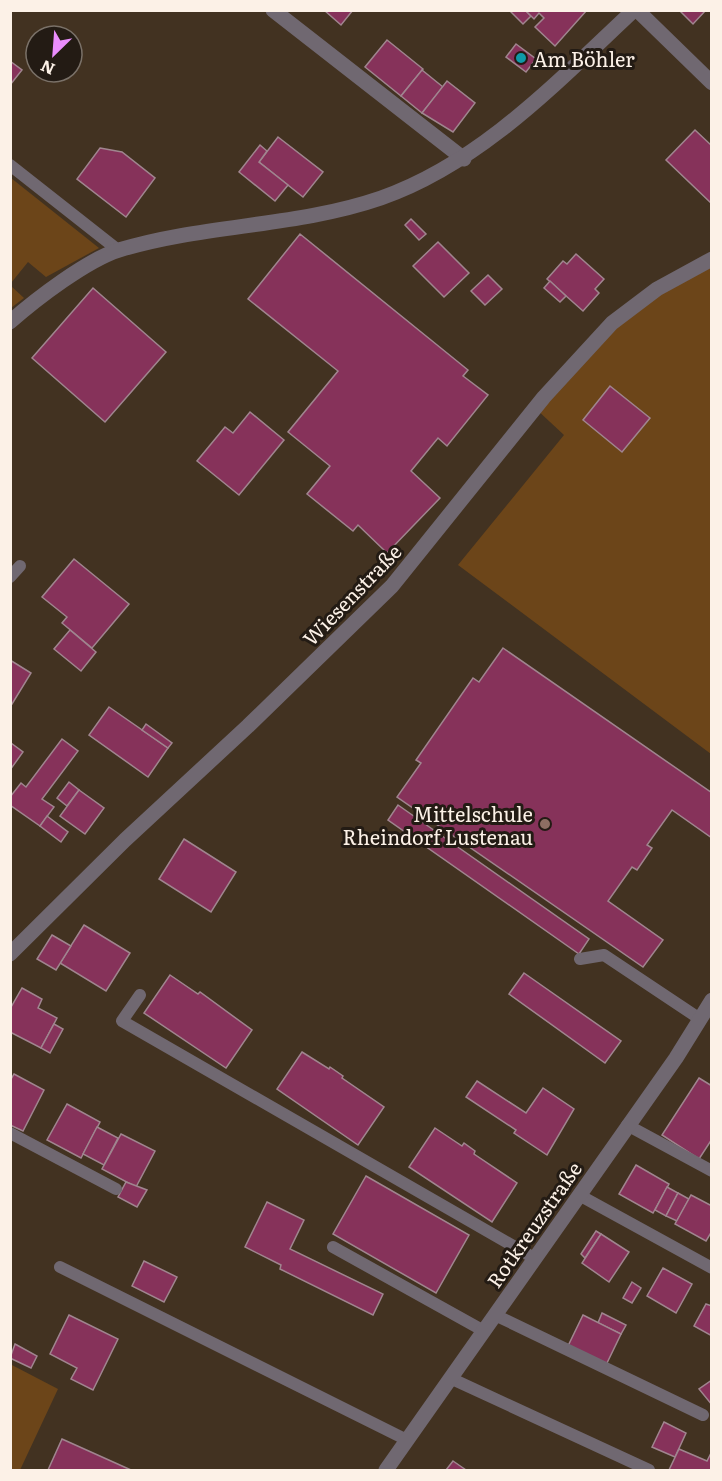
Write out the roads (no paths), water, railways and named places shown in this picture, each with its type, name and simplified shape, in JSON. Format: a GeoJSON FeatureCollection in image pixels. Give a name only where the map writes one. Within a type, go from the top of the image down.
{"type":"FeatureCollection","features":[{"type":"Feature","properties":{"kind":"street"},"geometry":{"type":"LineString","coordinates":[[273,10],[464,159]]}},
{"type":"Feature","properties":{"kind":"street"},"geometry":{"type":"LineString","coordinates":[[10,322],[63,281],[118,250],[179,237],[340,210],[425,181],[464,159],[539,97],[636,10],[711,83]]}},
{"type":"Feature","properties":{"kind":"street","name":"Wiesenstraße"},"geometry":{"type":"LineString","coordinates":[[10,954],[125,840],[248,726],[392,586],[539,403],[612,324],[657,289],[711,260]]}},
{"type":"Feature","properties":{"kind":"street","name":"Rotkreuzstraße"},"geometry":{"type":"LineString","coordinates":[[386,1470],[579,1195],[711,1000]]}},
{"type":"Feature","properties":{"kind":"lane"},"geometry":{"type":"LineString","coordinates":[[10,165],[118,250]]}},
{"type":"Feature","properties":{"kind":"lane"},"geometry":{"type":"LineString","coordinates":[[10,577],[20,566]]}},
{"type":"Feature","properties":{"kind":"lane"},"geometry":{"type":"LineString","coordinates":[[580,959],[604,955],[700,1019]]}},
{"type":"Feature","properties":{"kind":"lane"},"geometry":{"type":"LineString","coordinates":[[140,995],[122,1022],[534,1258]]}},
{"type":"Feature","properties":{"kind":"lane"},"geometry":{"type":"LineString","coordinates":[[627,1125],[711,1171]]}},
{"type":"Feature","properties":{"kind":"lane"},"geometry":{"type":"LineString","coordinates":[[10,1132],[116,1189]]}},
{"type":"Feature","properties":{"kind":"lane"},"geometry":{"type":"LineString","coordinates":[[579,1195],[711,1268]]}},
{"type":"Feature","properties":{"kind":"lane"},"geometry":{"type":"LineString","coordinates":[[333,1247],[484,1331]]}},
{"type":"Feature","properties":{"kind":"lane"},"geometry":{"type":"LineString","coordinates":[[60,1267],[407,1440]]}},
{"type":"Feature","properties":{"kind":"lane"},"geometry":{"type":"LineString","coordinates":[[495,1315],[703,1415]]}},
{"type":"Feature","properties":{"kind":"lane"},"geometry":{"type":"LineString","coordinates":[[450,1378],[649,1470]]}},
{"type":"Feature","properties":{"kind":"place","name":"Am Böhler"},"geometry":{"type":"Point","coordinates":[521,58]}},
{"type":"Feature","properties":{"kind":"place","name":"Mittelschule Rheindorf Lustenau"},"geometry":{"type":"Point","coordinates":[545,824]}}]}
